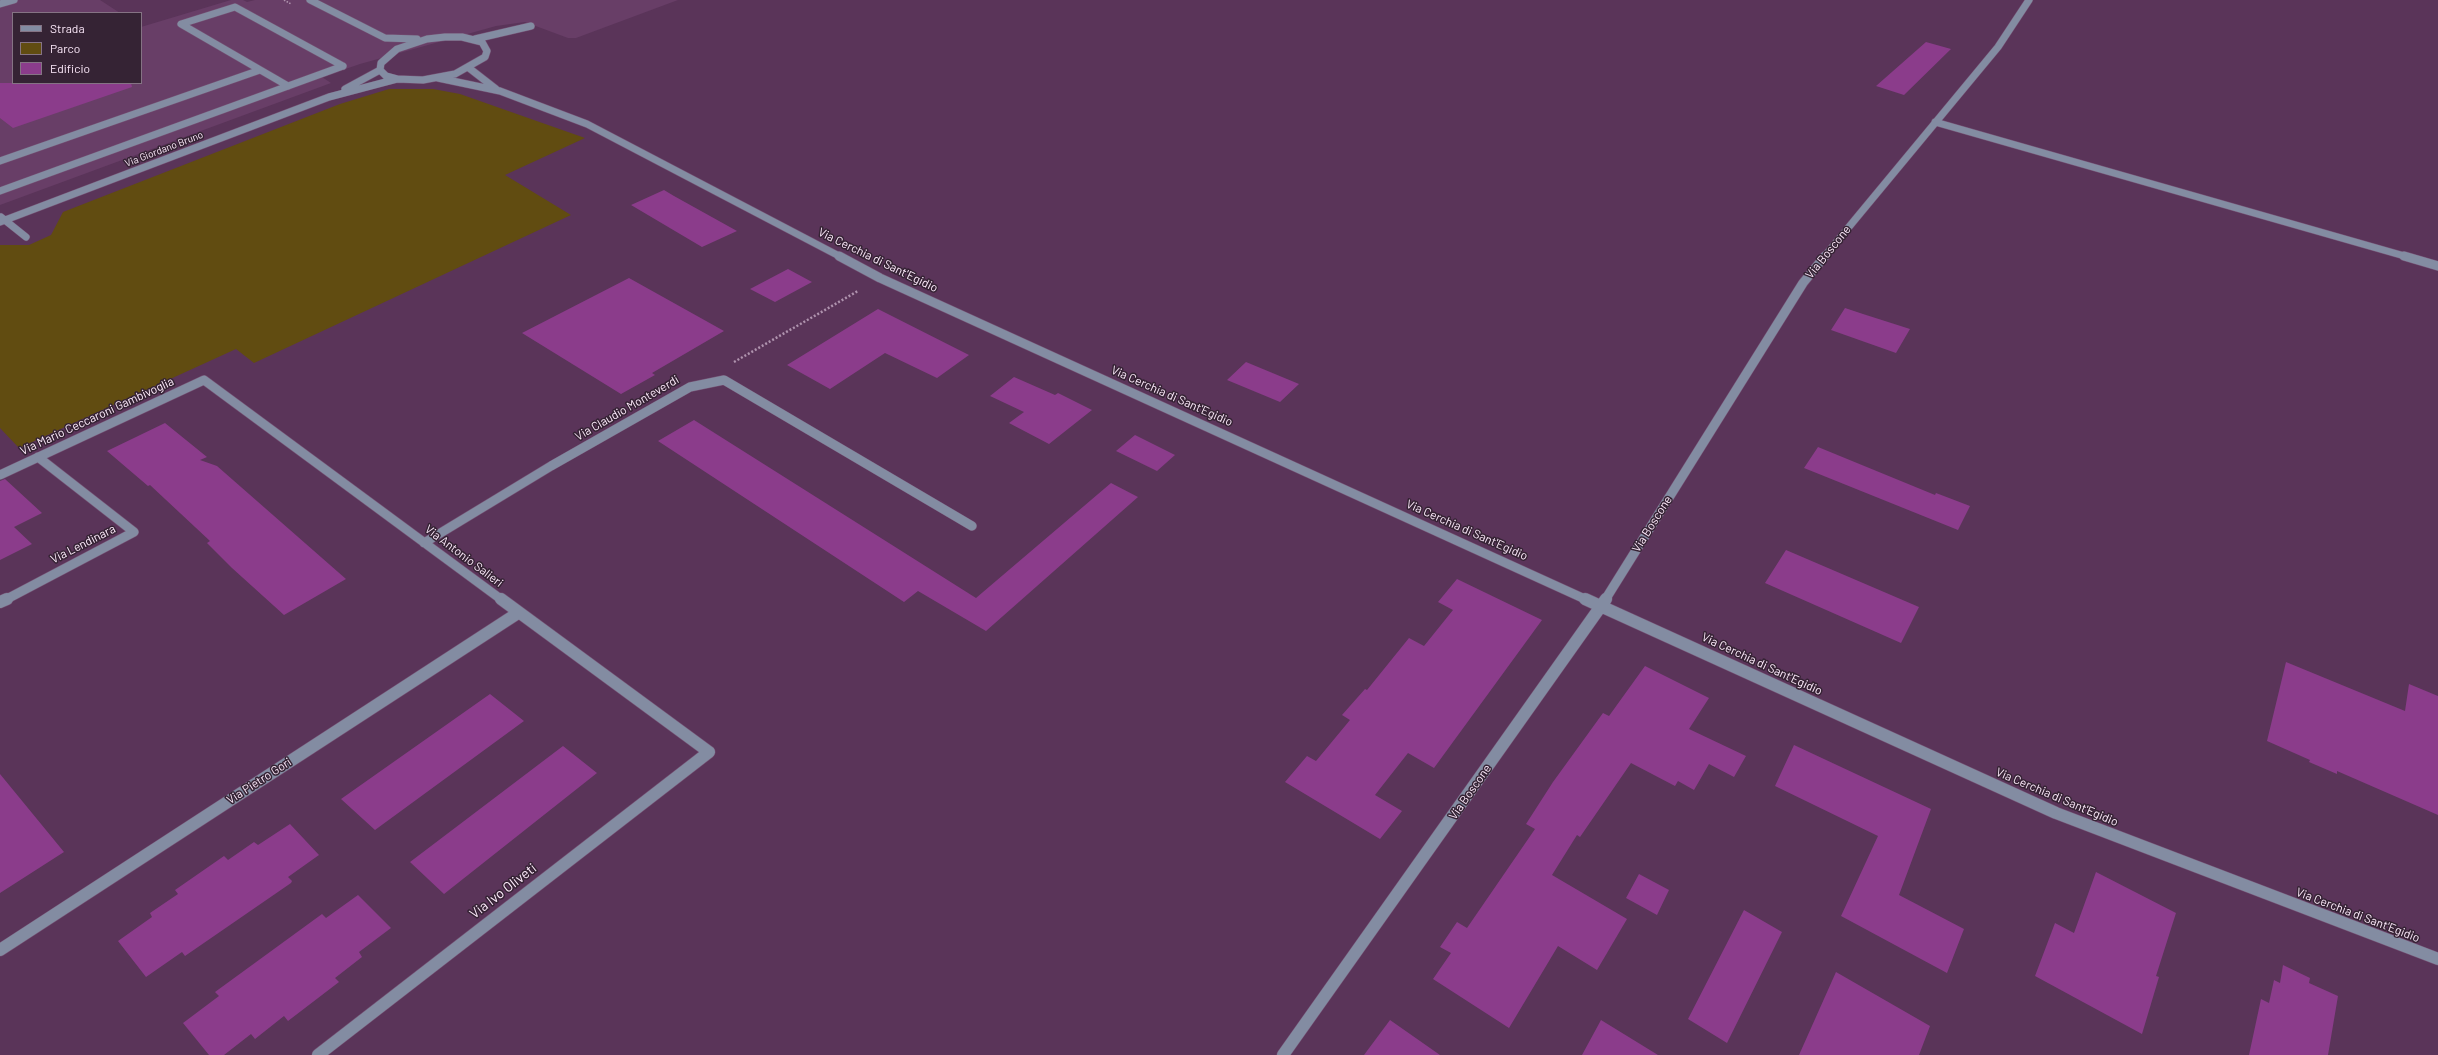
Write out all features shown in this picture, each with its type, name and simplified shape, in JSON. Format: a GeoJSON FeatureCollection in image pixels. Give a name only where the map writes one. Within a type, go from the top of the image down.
{"type":"FeatureCollection","features":[{"type":"Feature","properties":{"kind":"street"},"geometry":{"type":"LineString","coordinates":[[0,4],[14,0]]}},
{"type":"Feature","properties":{"kind":"street"},"geometry":{"type":"LineString","coordinates":[[310,0],[385,38],[427,40]]}},
{"type":"Feature","properties":{"kind":"street","name":"Via Boscone"},"geometry":{"type":"LineString","coordinates":[[1283,1055],[1602,605],[1803,283],[1998,47],[2029,0]]}},
{"type":"Feature","properties":{"kind":"street","name":"Via Giordano Bruno"},"geometry":{"type":"LineString","coordinates":[[0,191],[343,66],[235,7],[181,24],[288,86]]}},
{"type":"Feature","properties":{"kind":"street"},"geometry":{"type":"LineString","coordinates":[[381,63],[397,49],[427,40],[445,37],[476,39],[531,26],[486,46]]}},
{"type":"Feature","properties":{"kind":"street"},"geometry":{"type":"LineString","coordinates":[[385,38],[389,48],[381,63],[380,70],[386,76],[397,80]]}},
{"type":"Feature","properties":{"kind":"street"},"geometry":{"type":"LineString","coordinates":[[438,78],[470,68],[485,56],[487,51],[486,46],[476,39]]}},
{"type":"Feature","properties":{"kind":"street","name":"Via Cerchia di Sant'Egidio"},"geometry":{"type":"LineString","coordinates":[[470,68],[500,91]]}},
{"type":"Feature","properties":{"kind":"street"},"geometry":{"type":"LineString","coordinates":[[0,161],[260,70]]}},
{"type":"Feature","properties":{"kind":"street","name":"Via Giordano Bruno"},"geometry":{"type":"LineString","coordinates":[[329,97],[380,70]]}},
{"type":"Feature","properties":{"kind":"street","name":"Via Cerchia di Sant'Egidio"},"geometry":{"type":"LineString","coordinates":[[438,78],[500,91],[587,124],[880,278],[1602,605],[2056,813],[2438,959]]}},
{"type":"Feature","properties":{"kind":"street","name":"Via Giordano Bruno"},"geometry":{"type":"LineString","coordinates":[[2,219],[329,97],[397,80],[438,78]]}},
{"type":"Feature","properties":{"kind":"street"},"geometry":{"type":"LineString","coordinates":[[1935,122],[2438,266]]}},
{"type":"Feature","properties":{"kind":"street","name":"Via Giordano Bruno"},"geometry":{"type":"LineString","coordinates":[[2,219],[26,237]]}},
{"type":"Feature","properties":{"kind":"street","name":"Via Mario Ceccaroni Gambivoglia"},"geometry":{"type":"LineString","coordinates":[[0,475],[204,380]]}},
{"type":"Feature","properties":{"kind":"street","name":"Via Antonio Salieri"},"geometry":{"type":"LineString","coordinates":[[204,380],[518,613],[709,752]]}},
{"type":"Feature","properties":{"kind":"street","name":"Via Claudio Monteverdi"},"geometry":{"type":"LineString","coordinates":[[424,543],[552,466],[690,387],[724,380],[972,526]]}},
{"type":"Feature","properties":{"kind":"street","name":"Via Lendinara"},"geometry":{"type":"LineString","coordinates":[[0,602],[134,532],[38,457]]}},
{"type":"Feature","properties":{"kind":"street","name":"Via Pietro Gori"},"geometry":{"type":"LineString","coordinates":[[0,950],[518,613]]}},
{"type":"Feature","properties":{"kind":"street","name":"Via Ivo Oliveti"},"geometry":{"type":"LineString","coordinates":[[318,1055],[709,752]]}},
{"type":"Feature","properties":{"kind":"path"},"geometry":{"type":"LineString","coordinates":[[731,364],[880,278]]}},
{"type":"Feature","properties":{"kind":"shaded area"},"geometry":{"type":"Polygon","coordinates":[[[0,0],[100,0],[118,12],[12,12],[12,84],[142,84],[142,27],[231,0],[243,0],[247,2],[255,0],[678,0],[576,38],[568,38],[525,22],[496,26],[360,64],[322,77],[331,83],[0,205],[0,0]]]}},
{"type":"Feature","properties":{"kind":"green space"},"geometry":{"type":"Polygon","coordinates":[[[389,89],[433,89],[460,94],[585,138],[505,175],[571,215],[254,363],[236,349],[19,448],[0,428],[0,245],[29,245],[51,235],[63,212],[340,104],[389,89]]]}},
{"type":"Feature","properties":{"kind":"building"},"geometry":{"type":"Polygon","coordinates":[[[1926,42],[1951,49],[1904,95],[1876,86],[1926,42]]]}},
{"type":"Feature","properties":{"kind":"building"},"geometry":{"type":"Polygon","coordinates":[[[0,83],[131,84],[132,87],[13,128],[0,118],[0,83]]]}},
{"type":"Feature","properties":{"kind":"building"},"geometry":{"type":"Polygon","coordinates":[[[664,190],[737,231],[702,247],[631,205],[664,190]]]}},
{"type":"Feature","properties":{"kind":"building"},"geometry":{"type":"Polygon","coordinates":[[[788,269],[812,282],[775,302],[750,289],[788,269]]]}},
{"type":"Feature","properties":{"kind":"building"},"geometry":{"type":"Polygon","coordinates":[[[629,278],[724,331],[652,373],[655,375],[621,394],[522,333],[629,278]]]}},
{"type":"Feature","properties":{"kind":"building"},"geometry":{"type":"Polygon","coordinates":[[[1845,308],[1910,329],[1896,353],[1831,330],[1845,308]]]}},
{"type":"Feature","properties":{"kind":"building"},"geometry":{"type":"Polygon","coordinates":[[[878,309],[969,355],[937,378],[885,353],[830,389],[787,365],[878,309]]]}},
{"type":"Feature","properties":{"kind":"building"},"geometry":{"type":"Polygon","coordinates":[[[1246,362],[1299,384],[1280,402],[1227,380],[1246,362]]]}},
{"type":"Feature","properties":{"kind":"building"},"geometry":{"type":"Polygon","coordinates":[[[1014,377],[1055,395],[1058,393],[1092,410],[1049,444],[1009,423],[1024,412],[990,396],[1014,377]]]}},
{"type":"Feature","properties":{"kind":"building"},"geometry":{"type":"Polygon","coordinates":[[[694,420],[976,598],[1111,483],[1138,497],[986,631],[918,591],[904,602],[658,441],[694,420]]]}},
{"type":"Feature","properties":{"kind":"building"},"geometry":{"type":"Polygon","coordinates":[[[165,423],[207,457],[200,460],[217,466],[346,579],[284,615],[232,568],[207,543],[210,541],[150,485],[148,486],[107,451],[165,423]]]}},
{"type":"Feature","properties":{"kind":"building"},"geometry":{"type":"Polygon","coordinates":[[[1135,435],[1175,455],[1157,471],[1116,451],[1135,435]]]}},
{"type":"Feature","properties":{"kind":"building"},"geometry":{"type":"Polygon","coordinates":[[[1818,447],[1935,495],[1936,493],[1970,506],[1958,530],[1804,468],[1818,447]]]}},
{"type":"Feature","properties":{"kind":"building"},"geometry":{"type":"Polygon","coordinates":[[[5,479],[42,513],[14,527],[32,544],[0,560],[0,481],[5,479]]]}},
{"type":"Feature","properties":{"kind":"building"},"geometry":{"type":"Polygon","coordinates":[[[1786,550],[1919,607],[1901,643],[1765,583],[1786,550]]]}},
{"type":"Feature","properties":{"kind":"building"},"geometry":{"type":"Polygon","coordinates":[[[1457,579],[1542,620],[1434,768],[1408,753],[1375,795],[1402,811],[1380,839],[1285,782],[1307,756],[1316,761],[1350,720],[1342,715],[1365,689],[1367,690],[1409,638],[1424,646],[1453,610],[1438,602],[1457,579]]]}},
{"type":"Feature","properties":{"kind":"building"},"geometry":{"type":"Polygon","coordinates":[[[2286,662],[2405,711],[2409,684],[2438,696],[2438,815],[2337,771],[2337,774],[2309,762],[2310,760],[2267,741],[2286,662]]]}},
{"type":"Feature","properties":{"kind":"building"},"geometry":{"type":"Polygon","coordinates":[[[1645,666],[1709,698],[1689,729],[1746,756],[1734,777],[1709,764],[1694,790],[1678,781],[1675,786],[1631,763],[1580,837],[1577,835],[1552,875],[1627,919],[1597,970],[1558,946],[1509,1028],[1433,979],[1451,953],[1440,947],[1457,922],[1467,928],[1535,829],[1526,824],[1553,782],[1603,713],[1609,716],[1645,666]]]}},
{"type":"Feature","properties":{"kind":"building"},"geometry":{"type":"Polygon","coordinates":[[[490,694],[524,721],[375,830],[341,799],[490,694]]]}},
{"type":"Feature","properties":{"kind":"building"},"geometry":{"type":"Polygon","coordinates":[[[1794,745],[1931,809],[1899,895],[1964,929],[1947,973],[1841,916],[1878,836],[1775,786],[1794,745]]]}},
{"type":"Feature","properties":{"kind":"building"},"geometry":{"type":"Polygon","coordinates":[[[563,746],[597,773],[444,894],[410,862],[563,746]]]}},
{"type":"Feature","properties":{"kind":"building"},"geometry":{"type":"Polygon","coordinates":[[[0,774],[64,852],[0,893],[0,774]]]}},
{"type":"Feature","properties":{"kind":"building"},"geometry":{"type":"Polygon","coordinates":[[[290,824],[319,855],[288,877],[292,881],[291,883],[185,956],[182,952],[146,977],[118,941],[152,917],[150,913],[178,894],[175,890],[224,856],[228,860],[254,842],[258,845],[290,824]]]}},
{"type":"Feature","properties":{"kind":"building"},"geometry":{"type":"Polygon","coordinates":[[[2096,872],[2176,913],[2156,976],[2159,977],[2142,1034],[2035,976],[2055,923],[2074,933],[2096,872]]]}},
{"type":"Feature","properties":{"kind":"building"},"geometry":{"type":"Polygon","coordinates":[[[1639,874],[1669,890],[1657,915],[1626,898],[1639,874]]]}},
{"type":"Feature","properties":{"kind":"building"},"geometry":{"type":"Polygon","coordinates":[[[358,895],[391,928],[359,952],[362,957],[335,978],[339,982],[288,1021],[284,1016],[255,1039],[251,1034],[224,1055],[209,1055],[183,1023],[219,996],[215,992],[322,914],[326,918],[358,895]]]}},
{"type":"Feature","properties":{"kind":"building"},"geometry":{"type":"Polygon","coordinates":[[[1744,910],[1782,932],[1727,1043],[1688,1019],[1744,910]]]}},
{"type":"Feature","properties":{"kind":"building"},"geometry":{"type":"Polygon","coordinates":[[[2283,965],[2310,978],[2309,983],[2338,996],[2328,1055],[2249,1055],[2261,999],[2269,1003],[2274,980],[2280,983],[2283,965]]]}},
{"type":"Feature","properties":{"kind":"building"},"geometry":{"type":"Polygon","coordinates":[[[1836,972],[1930,1026],[1919,1055],[1799,1055],[1836,972]]]}},
{"type":"Feature","properties":{"kind":"building"},"geometry":{"type":"Polygon","coordinates":[[[1390,1020],[1440,1055],[1364,1055],[1390,1020]]]}},
{"type":"Feature","properties":{"kind":"building"},"geometry":{"type":"Polygon","coordinates":[[[1601,1020],[1658,1055],[1582,1055],[1601,1020]]]}}]}
